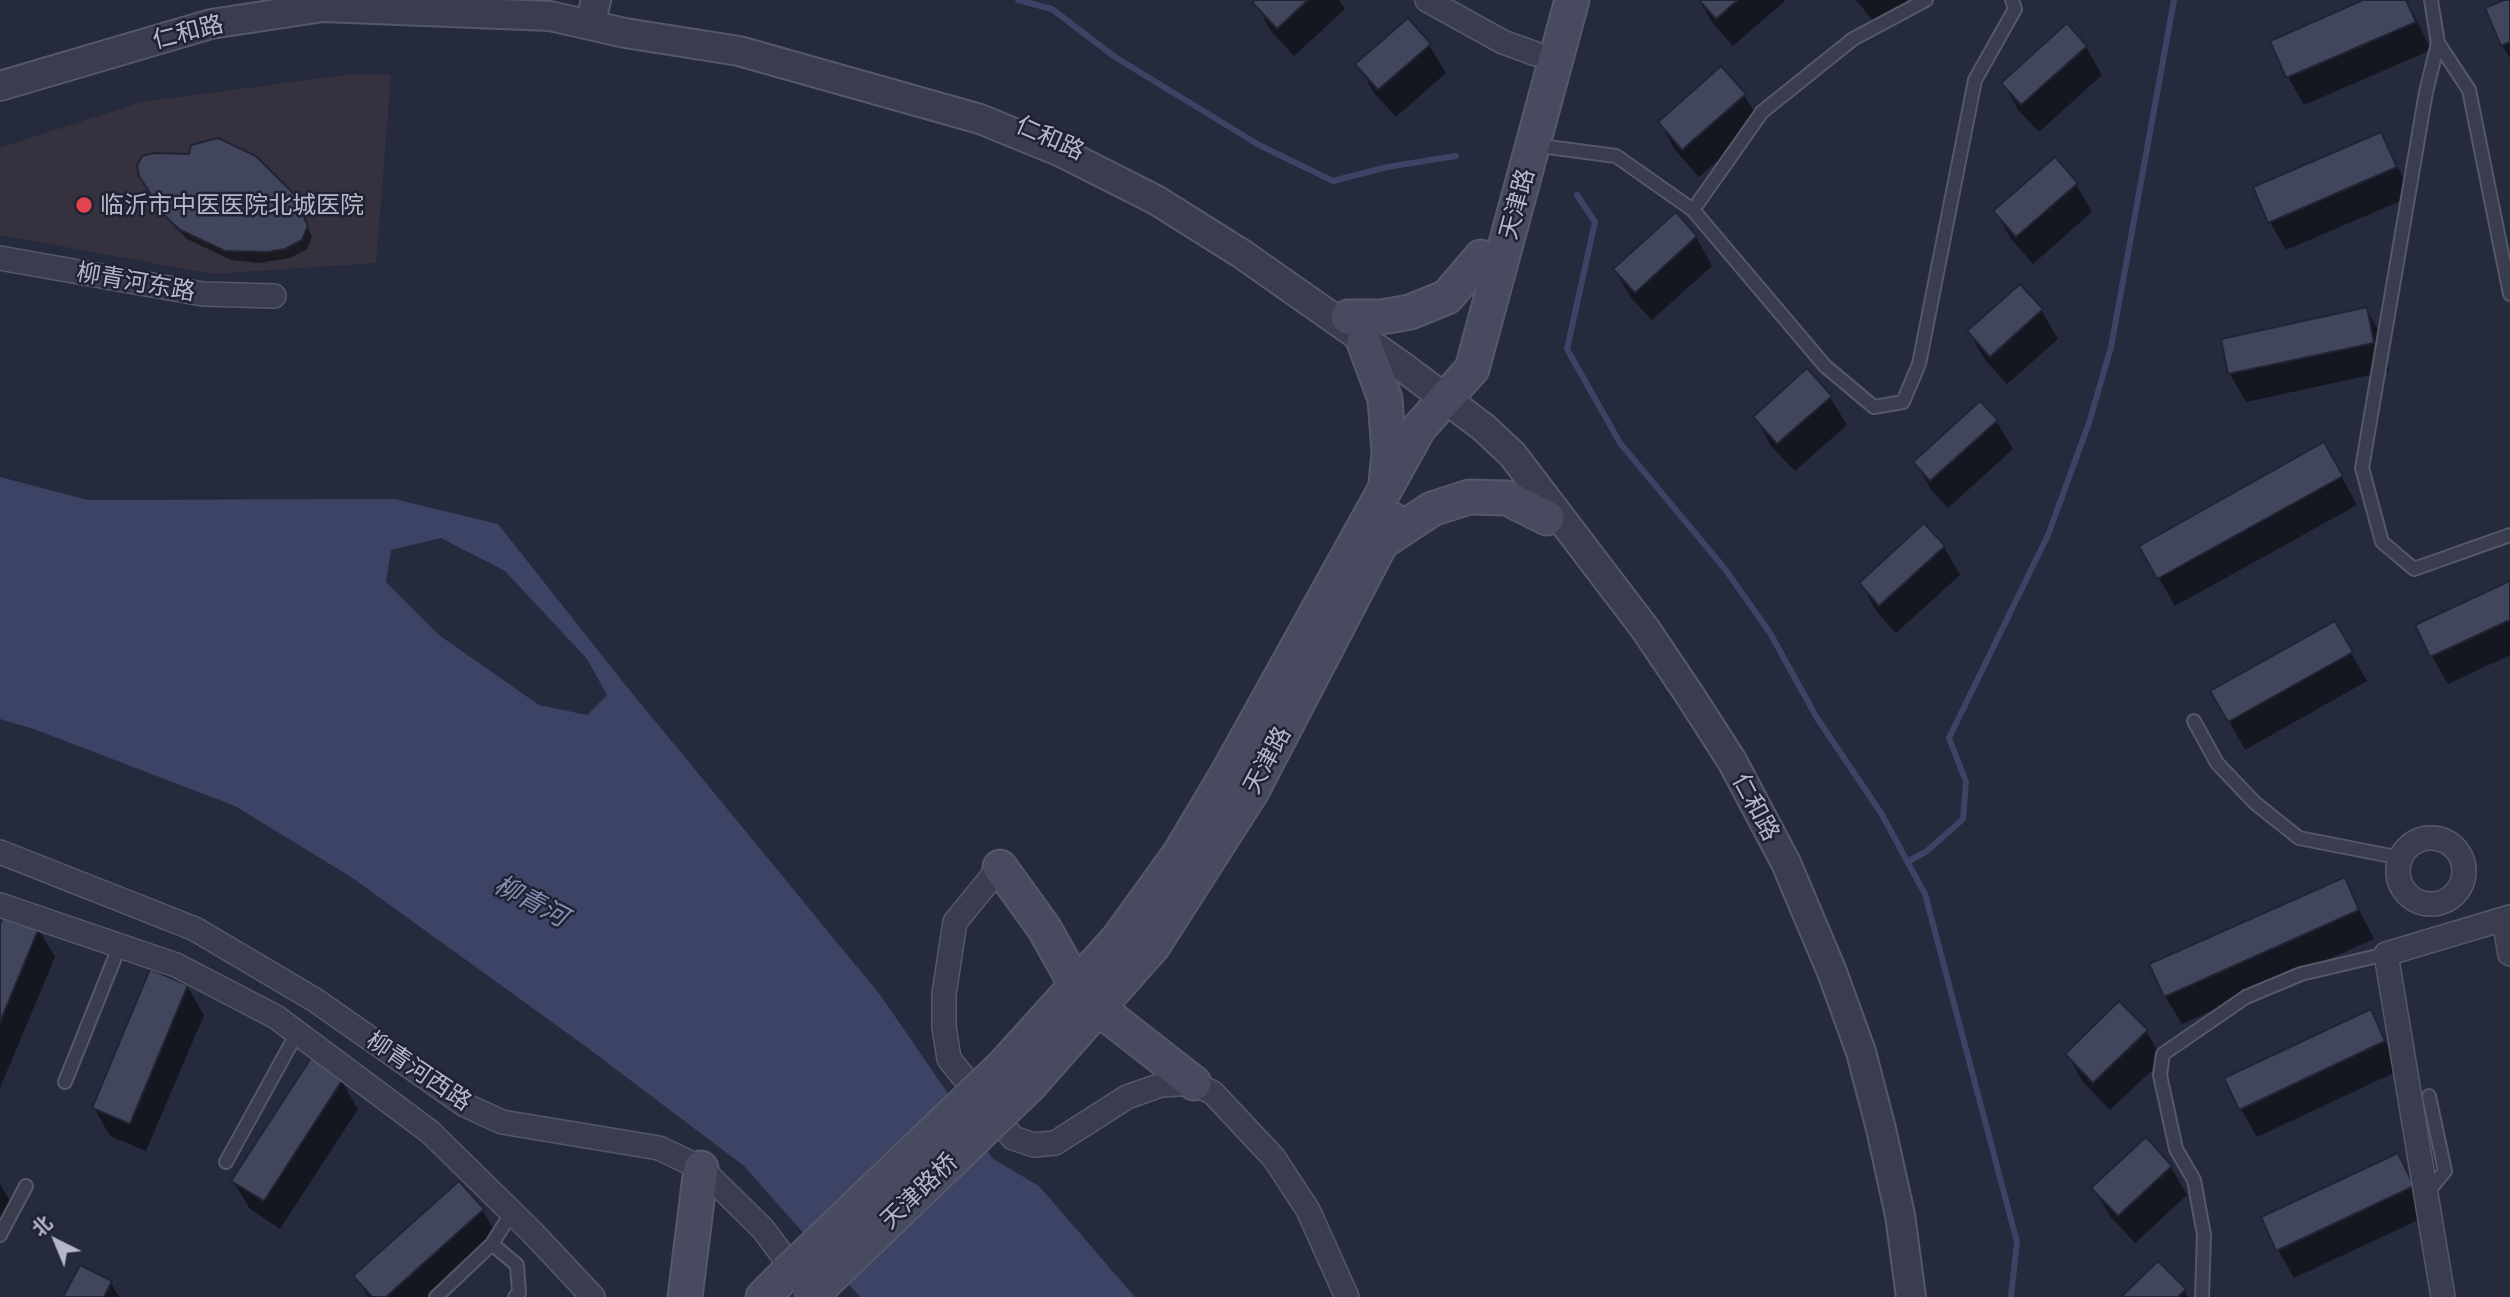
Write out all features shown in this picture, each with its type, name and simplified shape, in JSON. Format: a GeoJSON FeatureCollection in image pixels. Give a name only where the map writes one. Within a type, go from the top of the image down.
{"type":"FeatureCollection","features":[{"type":"Feature","properties":{"kind":"main road","name":"天津路"},"geometry":{"type":"LineString","coordinates":[[1004,1065],[1153,946],[1252,790],[1435,442],[1481,257],[1551,0]]}},
{"type":"Feature","properties":{"kind":"main road","name":"天津路"},"geometry":{"type":"LineString","coordinates":[[1029,1086],[1087,997],[1118,939],[1180,853],[1227,774],[1419,428],[1472,369],[1572,0]]}},
{"type":"Feature","properties":{"kind":"main road"},"geometry":{"type":"LineString","coordinates":[[1385,488],[1389,453],[1385,399],[1356,329],[1382,317],[1410,312],[1447,297],[1481,257]]}},
{"type":"Feature","properties":{"kind":"main road"},"geometry":{"type":"LineString","coordinates":[[1382,542],[1432,509],[1469,497],[1507,498],[1548,518]]}},
{"type":"Feature","properties":{"kind":"main road"},"geometry":{"type":"LineString","coordinates":[[1000,867],[1044,928],[1087,997],[1194,1083]]}},
{"type":"Feature","properties":{"kind":"main road","name":"天津路桥"},"geometry":{"type":"LineString","coordinates":[[803,1289],[1004,1065]]}},
{"type":"Feature","properties":{"kind":"main road","name":"天津路桥"},"geometry":{"type":"LineString","coordinates":[[803,1289],[1029,1086]]}},
{"type":"Feature","properties":{"kind":"main road"},"geometry":{"type":"LineString","coordinates":[[685,1297],[701,1167]]}},
{"type":"Feature","properties":{"kind":"main road"},"geometry":{"type":"LineString","coordinates":[[763,1297],[803,1289]]}},
{"type":"Feature","properties":{"kind":"street"},"geometry":{"type":"LineString","coordinates":[[1427,0],[1503,42],[1536,54]]}},
{"type":"Feature","properties":{"kind":"street","name":"仁和路"},"geometry":{"type":"LineString","coordinates":[[0,86],[211,24],[323,7],[514,6],[550,16],[593,13]]}},
{"type":"Feature","properties":{"kind":"street","name":"仁和路"},"geometry":{"type":"LineString","coordinates":[[0,97],[213,34],[324,17],[593,13],[741,41],[984,110],[1065,143],[1161,190],[1248,245],[1356,329],[1408,358],[1505,461],[1637,636],[1682,702],[1723,766],[1776,868],[1822,975],[1851,1055],[1889,1217],[1901,1297]]}},
{"type":"Feature","properties":{"kind":"street","name":"柳青河东路"},"geometry":{"type":"LineString","coordinates":[[0,258],[203,294],[274,296]]}},
{"type":"Feature","properties":{"kind":"street","name":"仁和路"},"geometry":{"type":"LineString","coordinates":[[1444,398],[1512,454],[1646,630],[1732,761],[1786,863],[1832,972],[1861,1052],[1900,1215],[1911,1297]]}},
{"type":"Feature","properties":{"kind":"street"},"geometry":{"type":"LineString","coordinates":[[2432,838],[2455,847],[2464,868],[2463,879],[2456,892],[2447,900],[2433,904],[2410,896],[2400,881],[2401,858],[2410,845],[2432,838]]}},
{"type":"Feature","properties":{"kind":"street","name":"柳青河西路"},"geometry":{"type":"LineString","coordinates":[[0,852],[195,929],[315,1000],[465,1105],[502,1122],[659,1147],[701,1167],[763,1229],[803,1289]]}},
{"type":"Feature","properties":{"kind":"street"},"geometry":{"type":"LineString","coordinates":[[1000,867],[956,922],[944,994],[944,1027],[949,1059],[1013,1138],[1034,1145],[1055,1143],[1127,1097],[1161,1085],[1194,1083],[1213,1093],[1274,1158],[1308,1210],[1348,1297]]}},
{"type":"Feature","properties":{"kind":"street"},"geometry":{"type":"LineString","coordinates":[[2447,900],[2457,933]]}},
{"type":"Feature","properties":{"kind":"street"},"geometry":{"type":"LineString","coordinates":[[0,905],[176,965],[276,1017],[430,1132],[512,1212],[593,1297]]}},
{"type":"Feature","properties":{"kind":"street"},"geometry":{"type":"LineString","coordinates":[[2443,1297],[2386,954],[2507,918],[2510,954]]}},
{"type":"Feature","properties":{"kind":"lane"},"geometry":{"type":"LineString","coordinates":[[1693,210],[1762,112],[1853,39],[1926,0]]}},
{"type":"Feature","properties":{"kind":"lane"},"geometry":{"type":"LineString","coordinates":[[1533,145],[1616,156],[1693,210],[1825,366],[1874,407],[1903,401],[1919,363],[1975,80],[2015,9],[2012,0]]}},
{"type":"Feature","properties":{"kind":"lane"},"geometry":{"type":"LineString","coordinates":[[2431,0],[2438,43],[2426,92],[2362,468],[2382,542],[2414,569],[2510,535]]}},
{"type":"Feature","properties":{"kind":"lane"},"geometry":{"type":"LineString","coordinates":[[2438,43],[2469,90],[2505,242],[2510,294]]}},
{"type":"Feature","properties":{"kind":"lane"},"geometry":{"type":"LineString","coordinates":[[2194,721],[2217,763],[2255,803],[2299,838],[2401,858]]}},
{"type":"Feature","properties":{"kind":"lane"},"geometry":{"type":"LineString","coordinates":[[65,1082],[120,945]]}},
{"type":"Feature","properties":{"kind":"lane"},"geometry":{"type":"LineString","coordinates":[[2202,1297],[2204,1235],[2194,1180],[2176,1149],[2160,1075],[2163,1054],[2246,997],[2301,974],[2386,954]]}},
{"type":"Feature","properties":{"kind":"lane"},"geometry":{"type":"LineString","coordinates":[[226,1161],[297,1033]]}},
{"type":"Feature","properties":{"kind":"lane"},"geometry":{"type":"LineString","coordinates":[[2426,1194],[2445,1171],[2430,1096]]}},
{"type":"Feature","properties":{"kind":"lane"},"geometry":{"type":"LineString","coordinates":[[0,1235],[26,1186]]}},
{"type":"Feature","properties":{"kind":"lane"},"geometry":{"type":"LineString","coordinates":[[436,1297],[492,1244],[512,1212]]}},
{"type":"Feature","properties":{"kind":"lane"},"geometry":{"type":"LineString","coordinates":[[492,1244],[517,1265],[519,1293],[514,1297]]}},
{"type":"Feature","properties":{"kind":"shaded area"},"geometry":{"type":"Polygon","coordinates":[[[353,74],[391,75],[376,263],[212,274],[0,235],[0,148],[141,102],[353,74]]]}},
{"type":"Feature","properties":{"kind":"water","name":"柳青河"},"geometry":{"type":"Polygon","coordinates":[[[0,477],[88,500],[394,499],[498,524],[623,682],[881,996],[993,1159],[1039,1186],[1135,1297],[860,1297],[744,1166],[581,1043],[351,877],[235,806],[34,729],[0,719],[0,477]],[[441,538],[391,550],[386,582],[439,635],[539,705],[587,715],[607,695],[587,659],[505,571],[441,538]]]}},
{"type":"Feature","properties":{"kind":"building"},"geometry":{"type":"Polygon","coordinates":[[[1308,0],[1277,29],[1252,2],[1308,0]]]}},
{"type":"Feature","properties":{"kind":"building"},"geometry":{"type":"Polygon","coordinates":[[[1699,0],[1738,0],[1716,19],[1699,0]]]}},
{"type":"Feature","properties":{"kind":"building"},"geometry":{"type":"Polygon","coordinates":[[[2363,0],[2406,0],[2416,22],[2286,78],[2270,41],[2363,0]]]}},
{"type":"Feature","properties":{"kind":"building"},"geometry":{"type":"Polygon","coordinates":[[[2510,0],[2510,42],[2501,46],[2485,8],[2510,0]]]}},
{"type":"Feature","properties":{"kind":"building"},"geometry":{"type":"Polygon","coordinates":[[[1408,18],[1431,44],[1378,90],[1355,64],[1408,18]]]}},
{"type":"Feature","properties":{"kind":"building"},"geometry":{"type":"Polygon","coordinates":[[[2067,23],[2087,46],[2021,105],[2001,83],[2067,23]]]}},
{"type":"Feature","properties":{"kind":"building"},"geometry":{"type":"Polygon","coordinates":[[[1721,66],[1746,94],[1682,150],[1658,122],[1721,66]]]}},
{"type":"Feature","properties":{"kind":"building"},"geometry":{"type":"Polygon","coordinates":[[[2381,132],[2397,167],[2268,223],[2253,187],[2381,132]]]}},
{"type":"Feature","properties":{"kind":"building"},"geometry":{"type":"Polygon","coordinates":[[[218,138],[256,156],[294,194],[308,226],[302,240],[285,249],[268,252],[225,251],[180,230],[164,215],[139,176],[137,166],[142,156],[154,153],[189,154],[191,145],[218,138]]]}},
{"type":"Feature","properties":{"kind":"building"},"geometry":{"type":"Polygon","coordinates":[[[2055,157],[2078,183],[2016,237],[1993,211],[2055,157]]]}},
{"type":"Feature","properties":{"kind":"building"},"geometry":{"type":"Polygon","coordinates":[[[1676,212],[1697,236],[1635,293],[1613,269],[1676,212]]]}},
{"type":"Feature","properties":{"kind":"building"},"geometry":{"type":"Polygon","coordinates":[[[2020,284],[2043,309],[1990,357],[1967,331],[2020,284]]]}},
{"type":"Feature","properties":{"kind":"building"},"geometry":{"type":"Polygon","coordinates":[[[2367,307],[2374,343],[2228,374],[2221,339],[2367,307]]]}},
{"type":"Feature","properties":{"kind":"building"},"geometry":{"type":"Polygon","coordinates":[[[1807,368],[1832,396],[1777,444],[1753,417],[1807,368]]]}},
{"type":"Feature","properties":{"kind":"building"},"geometry":{"type":"Polygon","coordinates":[[[1980,401],[1998,420],[1930,481],[1913,462],[1980,401]]]}},
{"type":"Feature","properties":{"kind":"building"},"geometry":{"type":"Polygon","coordinates":[[[2324,442],[2343,476],[2157,579],[2139,546],[2324,442]]]}},
{"type":"Feature","properties":{"kind":"building"},"geometry":{"type":"Polygon","coordinates":[[[1924,523],[1945,546],[1879,606],[1859,583],[1924,523]]]}},
{"type":"Feature","properties":{"kind":"building"},"geometry":{"type":"Polygon","coordinates":[[[2510,581],[2510,620],[2430,657],[2415,625],[2510,581]]]}},
{"type":"Feature","properties":{"kind":"building"},"geometry":{"type":"Polygon","coordinates":[[[2335,621],[2353,652],[2228,722],[2210,691],[2335,621]]]}},
{"type":"Feature","properties":{"kind":"building"},"geometry":{"type":"Polygon","coordinates":[[[2345,877],[2359,910],[2164,997],[2149,964],[2345,877]]]}},
{"type":"Feature","properties":{"kind":"building"},"geometry":{"type":"Polygon","coordinates":[[[5,913],[39,928],[0,1022],[0,924],[5,913]]]}},
{"type":"Feature","properties":{"kind":"building"},"geometry":{"type":"Polygon","coordinates":[[[150,969],[188,985],[130,1124],[92,1108],[150,969]]]}},
{"type":"Feature","properties":{"kind":"building"},"geometry":{"type":"Polygon","coordinates":[[[2119,1001],[2148,1030],[2093,1083],[2065,1054],[2119,1001]]]}},
{"type":"Feature","properties":{"kind":"building"},"geometry":{"type":"Polygon","coordinates":[[[2371,1009],[2385,1041],[2239,1110],[2224,1078],[2371,1009]]]}},
{"type":"Feature","properties":{"kind":"building"},"geometry":{"type":"Polygon","coordinates":[[[311,1058],[343,1079],[264,1201],[231,1181],[311,1058]]]}},
{"type":"Feature","properties":{"kind":"building"},"geometry":{"type":"Polygon","coordinates":[[[2146,1137],[2172,1166],[2118,1216],[2091,1188],[2146,1137]]]}},
{"type":"Feature","properties":{"kind":"building"},"geometry":{"type":"Polygon","coordinates":[[[2398,1153],[2414,1186],[2276,1251],[2261,1217],[2398,1153]]]}},
{"type":"Feature","properties":{"kind":"building"},"geometry":{"type":"Polygon","coordinates":[[[459,1181],[484,1209],[386,1297],[372,1297],[353,1276],[459,1181]]]}},
{"type":"Feature","properties":{"kind":"building"},"geometry":{"type":"Polygon","coordinates":[[[2158,1261],[2186,1289],[2178,1297],[2121,1297],[2158,1261]]]}},
{"type":"Feature","properties":{"kind":"building"},"geometry":{"type":"Polygon","coordinates":[[[80,1265],[112,1281],[104,1297],[63,1297],[80,1265]]]}},
{"type":"Feature","properties":{"kind":"waterway"},"geometry":{"type":"LineString","coordinates":[[1018,0],[1052,9],[1115,57],[1259,145],[1333,181],[1387,167],[1456,156]]}},
{"type":"Feature","properties":{"kind":"waterway"},"geometry":{"type":"LineString","coordinates":[[1907,862],[1927,851],[1963,819],[1966,782],[1949,738],[2048,535],[2089,423],[2111,347],[2174,0]]}},
{"type":"Feature","properties":{"kind":"waterway"},"geometry":{"type":"LineString","coordinates":[[1577,195],[1595,222],[1567,349],[1620,443],[1725,569],[1770,633],[1817,718],[1881,813],[1925,894],[2017,1242],[2011,1297]]}},
{"type":"Feature","properties":{"kind":"place","name":"临沂市中医医院北城医院"},"geometry":{"type":"Point","coordinates":[84,205]}}]}
